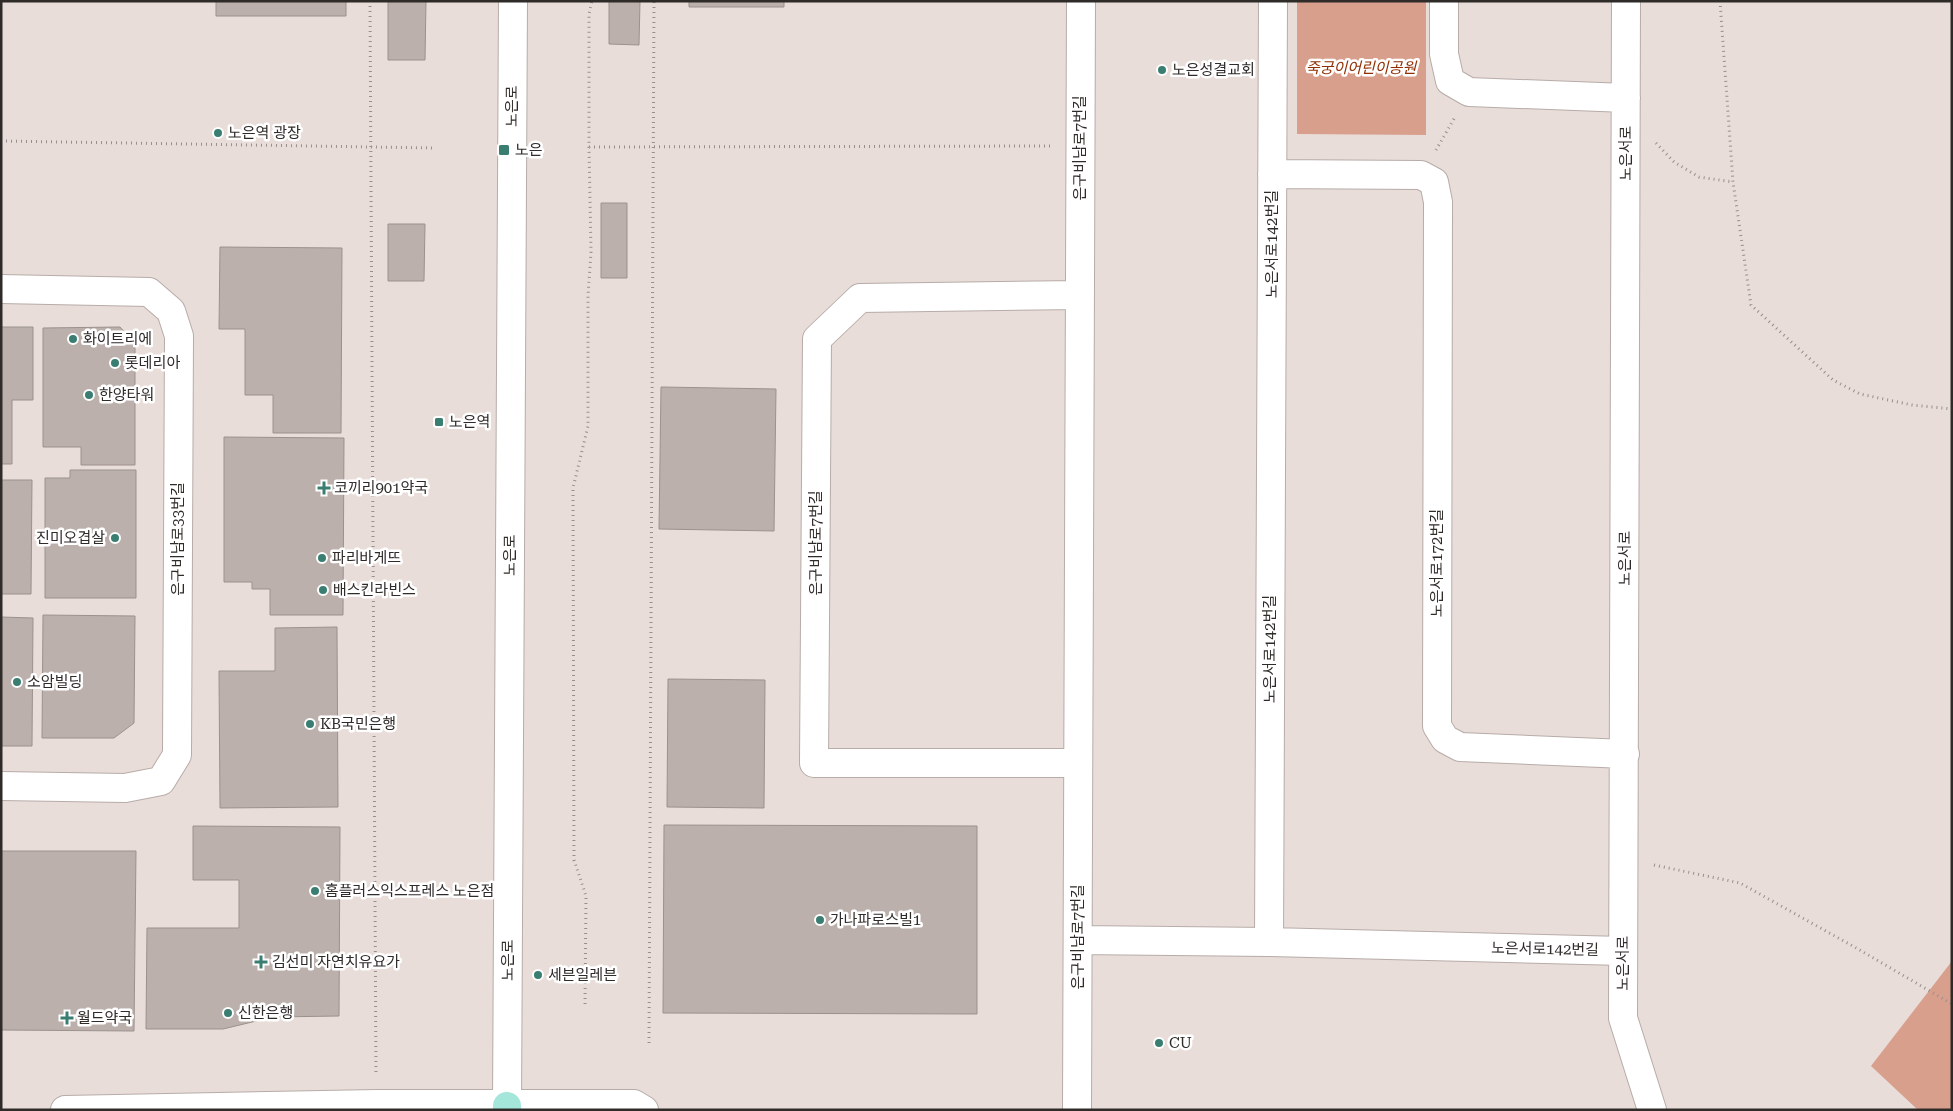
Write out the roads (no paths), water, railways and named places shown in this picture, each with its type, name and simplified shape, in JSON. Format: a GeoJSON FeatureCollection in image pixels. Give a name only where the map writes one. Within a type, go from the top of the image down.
{"type":"FeatureCollection","features":[{"type":"Feature","properties":{"kind":"street","name":"노은로"},"geometry":{"type":"LineString","coordinates":[[507,1108],[513,1]]}},
{"type":"Feature","properties":{"kind":"street","name":"은구비남로7번길"},"geometry":{"type":"LineString","coordinates":[[1077,1110],[1081,1]]}},
{"type":"Feature","properties":{"kind":"street","name":"노은서로142번길"},"geometry":{"type":"LineString","coordinates":[[1273,1],[1269,942],[1623,951]]}},
{"type":"Feature","properties":{"kind":"street"},"geometry":{"type":"LineString","coordinates":[[1444,1],[1444,54],[1460,87],[1626,98]]}},
{"type":"Feature","properties":{"kind":"street","name":"노은서로"},"geometry":{"type":"LineString","coordinates":[[1626,1],[1623,1018],[1652,1110]]}},
{"type":"Feature","properties":{"kind":"street","name":"노은서로172번길"},"geometry":{"type":"LineString","coordinates":[[1272,174],[1421,175],[1434,182],[1438,202],[1437,726],[1446,739],[1460,747],[1625,754]]}},
{"type":"Feature","properties":{"kind":"street","name":"은구비남로33번길"},"geometry":{"type":"LineString","coordinates":[[1,289],[149,292],[171,311],[179,336],[177,755],[160,781],[124,788],[1,786]]}},
{"type":"Feature","properties":{"kind":"street","name":"은구비남로7번길"},"geometry":{"type":"LineString","coordinates":[[1078,764],[814,764],[816,339],[860,298],[1080,295]]}},
{"type":"Feature","properties":{"kind":"street"},"geometry":{"type":"LineString","coordinates":[[1078,940],[1269,942]]}},
{"type":"Feature","properties":{"kind":"street"},"geometry":{"type":"LineString","coordinates":[[65,1110],[377,1104],[507,1108],[634,1104],[644,1110]]}},
{"type":"Feature","properties":{"kind":"place","name":"노은성결교회"},"geometry":{"type":"Point","coordinates":[1162,70]}},
{"type":"Feature","properties":{"kind":"place","name":"노은역 광장"},"geometry":{"type":"Point","coordinates":[218,133]}},
{"type":"Feature","properties":{"kind":"place","name":"노은"},"geometry":{"type":"Point","coordinates":[504,150]}},
{"type":"Feature","properties":{"kind":"place","name":"화이트리에"},"geometry":{"type":"Point","coordinates":[73,339]}},
{"type":"Feature","properties":{"kind":"place","name":"롯데리아"},"geometry":{"type":"Point","coordinates":[115,363]}},
{"type":"Feature","properties":{"kind":"place","name":"한양타워"},"geometry":{"type":"Point","coordinates":[89,395]}},
{"type":"Feature","properties":{"kind":"place","name":"노은역"},"geometry":{"type":"Point","coordinates":[439,422]}},
{"type":"Feature","properties":{"kind":"place","name":"코끼리901약국"},"geometry":{"type":"Point","coordinates":[324,488]}},
{"type":"Feature","properties":{"kind":"place","name":"진미오겹살"},"geometry":{"type":"Point","coordinates":[115,538]}},
{"type":"Feature","properties":{"kind":"place","name":"파리바게뜨"},"geometry":{"type":"Point","coordinates":[322,558]}},
{"type":"Feature","properties":{"kind":"place","name":"배스킨라빈스"},"geometry":{"type":"Point","coordinates":[323,590]}},
{"type":"Feature","properties":{"kind":"place","name":"소암빌딩"},"geometry":{"type":"Point","coordinates":[17,682]}},
{"type":"Feature","properties":{"kind":"place","name":"KB국민은행"},"geometry":{"type":"Point","coordinates":[310,724]}},
{"type":"Feature","properties":{"kind":"place","name":"홈플러스익스프레스 노은점"},"geometry":{"type":"Point","coordinates":[315,891]}},
{"type":"Feature","properties":{"kind":"place","name":"가나파로스빌1"},"geometry":{"type":"Point","coordinates":[820,920]}},
{"type":"Feature","properties":{"kind":"place","name":"김선미 자연치유요가"},"geometry":{"type":"Point","coordinates":[261,962]}},
{"type":"Feature","properties":{"kind":"place","name":"세븐일레븐"},"geometry":{"type":"Point","coordinates":[538,975]}},
{"type":"Feature","properties":{"kind":"place","name":"신한은행"},"geometry":{"type":"Point","coordinates":[228,1013]}},
{"type":"Feature","properties":{"kind":"place","name":"월드약국"},"geometry":{"type":"Point","coordinates":[67,1018]}},
{"type":"Feature","properties":{"kind":"place","name":"CU"},"geometry":{"type":"Point","coordinates":[1159,1043]}},
{"type":"Feature","properties":{"kind":"park label","name":"죽궁이어린이공원"},"geometry":{"type":"Point","coordinates":[1361,68]}}]}
